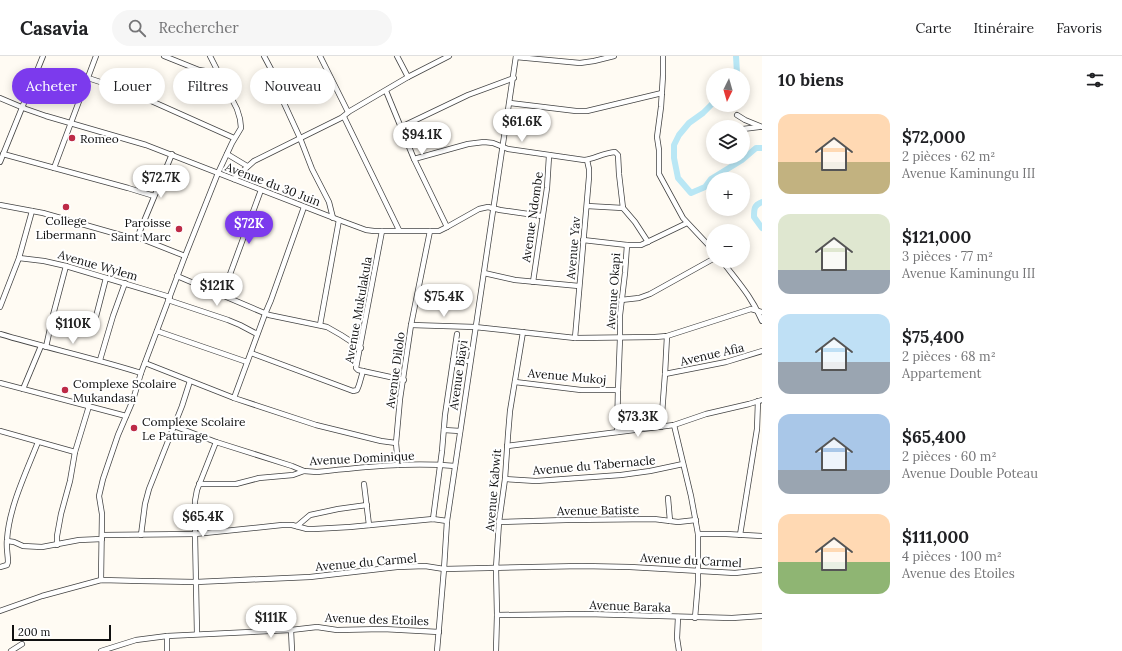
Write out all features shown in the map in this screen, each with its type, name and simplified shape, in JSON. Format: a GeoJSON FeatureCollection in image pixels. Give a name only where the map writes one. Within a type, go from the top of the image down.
{"type":"FeatureCollection","features":[{"type":"Feature","properties":{"kind":"street"},"geometry":{"type":"LineString","coordinates":[[0,162],[43,56]]}},
{"type":"Feature","properties":{"kind":"street"},"geometry":{"type":"LineString","coordinates":[[91,70],[96,56]]}},
{"type":"Feature","properties":{"kind":"street"},"geometry":{"type":"LineString","coordinates":[[164,56],[194,68]]}},
{"type":"Feature","properties":{"kind":"street"},"geometry":{"type":"LineString","coordinates":[[210,56],[217,68]]}},
{"type":"Feature","properties":{"kind":"street"},"geometry":{"type":"LineString","coordinates":[[264,56],[280,86],[283,101],[312,169],[330,202],[333,218]]}},
{"type":"Feature","properties":{"kind":"street"},"geometry":{"type":"LineString","coordinates":[[320,56],[348,112]]}},
{"type":"Feature","properties":{"kind":"street"},"geometry":{"type":"LineString","coordinates":[[397,56],[408,77]]}},
{"type":"Feature","properties":{"kind":"street"},"geometry":{"type":"LineString","coordinates":[[234,179],[247,166],[260,157],[344,116],[348,112],[408,77],[448,56]]}},
{"type":"Feature","properties":{"kind":"street"},"geometry":{"type":"LineString","coordinates":[[516,56],[580,63],[614,56]]}},
{"type":"Feature","properties":{"kind":"street","name":"Avenue Biayi"},"geometry":{"type":"LineString","coordinates":[[437,651],[447,521],[475,327],[514,78],[516,56]]}},
{"type":"Feature","properties":{"kind":"street"},"geometry":{"type":"LineString","coordinates":[[663,56],[662,93],[658,132],[660,177],[682,216],[706,243]]}},
{"type":"Feature","properties":{"kind":"street"},"geometry":{"type":"LineString","coordinates":[[401,127],[468,95],[514,78]]}},
{"type":"Feature","properties":{"kind":"street"},"geometry":{"type":"LineString","coordinates":[[91,79],[149,100],[234,138]]}},
{"type":"Feature","properties":{"kind":"street"},"geometry":{"type":"LineString","coordinates":[[386,91],[414,158],[447,227]]}},
{"type":"Feature","properties":{"kind":"street"},"geometry":{"type":"LineString","coordinates":[[510,103],[587,111],[662,93]]}},
{"type":"Feature","properties":{"kind":"street","name":"Avenue du 30 Juin"},"geometry":{"type":"LineString","coordinates":[[0,98],[22,107],[125,138],[172,154],[366,230],[439,231],[479,209],[488,207],[542,216]]}},
{"type":"Feature","properties":{"kind":"street"},"geometry":{"type":"LineString","coordinates":[[54,168],[79,104]]}},
{"type":"Feature","properties":{"kind":"street"},"geometry":{"type":"LineString","coordinates":[[101,580],[102,514],[99,499],[100,491],[115,442],[133,400],[141,373],[177,276],[218,173],[234,138],[241,128],[240,119],[234,104]]}},
{"type":"Feature","properties":{"kind":"street"},"geometry":{"type":"LineString","coordinates":[[737,115],[761,127]]}},
{"type":"Feature","properties":{"kind":"street"},"geometry":{"type":"LineString","coordinates":[[344,116],[398,230]]}},
{"type":"Feature","properties":{"kind":"street"},"geometry":{"type":"LineString","coordinates":[[750,128],[761,127]]}},
{"type":"Feature","properties":{"kind":"street"},"geometry":{"type":"LineString","coordinates":[[414,158],[476,142],[490,142],[508,149],[587,160],[612,152],[618,154],[623,208],[635,222],[648,242]]}},
{"type":"Feature","properties":{"kind":"street"},"geometry":{"type":"LineString","coordinates":[[3,154],[154,196]]}},
{"type":"Feature","properties":{"kind":"street"},"geometry":{"type":"LineString","coordinates":[[137,238],[172,154]]}},
{"type":"Feature","properties":{"kind":"street"},"geometry":{"type":"LineString","coordinates":[[227,154],[247,166]]}},
{"type":"Feature","properties":{"kind":"street","name":"Avenue Ndombe"},"geometry":{"type":"LineString","coordinates":[[533,282],[547,188],[550,156]]}},
{"type":"Feature","properties":{"kind":"street","name":"Avenue Yav"},"geometry":{"type":"LineString","coordinates":[[575,338],[587,206],[589,169],[587,160]]}},
{"type":"Feature","properties":{"kind":"street"},"geometry":{"type":"LineString","coordinates":[[222,296],[261,190]]}},
{"type":"Feature","properties":{"kind":"street"},"geometry":{"type":"LineString","coordinates":[[0,204],[32,211],[124,236],[148,240],[185,256]]}},
{"type":"Feature","properties":{"kind":"street"},"geometry":{"type":"LineString","coordinates":[[587,206],[623,208]]}},
{"type":"Feature","properties":{"kind":"street"},"geometry":{"type":"LineString","coordinates":[[234,398],[274,293],[304,207]]}},
{"type":"Feature","properties":{"kind":"street"},"geometry":{"type":"LineString","coordinates":[[0,307],[19,258],[32,211]]}},
{"type":"Feature","properties":{"kind":"street"},"geometry":{"type":"LineString","coordinates":[[320,325],[340,220]]}},
{"type":"Feature","properties":{"kind":"street"},"geometry":{"type":"LineString","coordinates":[[584,240],[627,245],[641,245],[687,223]]}},
{"type":"Feature","properties":{"kind":"street","name":"Avenue Mukulakula"},"geometry":{"type":"LineString","coordinates":[[382,231],[356,368],[358,370],[404,380]]}},
{"type":"Feature","properties":{"kind":"street","name":"Avenue Dilolo"},"geometry":{"type":"LineString","coordinates":[[398,465],[396,443],[398,416],[411,325],[430,232]]}},
{"type":"Feature","properties":{"kind":"street","name":"Avenue Okapi"},"geometry":{"type":"LineString","coordinates":[[617,432],[621,300],[627,245]]}},
{"type":"Feature","properties":{"kind":"street","name":"Avenue Wylem"},"geometry":{"type":"LineString","coordinates":[[19,258],[44,261],[66,266],[125,283],[228,320],[258,334]]}},
{"type":"Feature","properties":{"kind":"street"},"geometry":{"type":"LineString","coordinates":[[621,300],[639,298],[650,294],[706,263]]}},
{"type":"Feature","properties":{"kind":"street"},"geometry":{"type":"LineString","coordinates":[[23,389],[43,346],[66,266]]}},
{"type":"Feature","properties":{"kind":"street"},"geometry":{"type":"LineString","coordinates":[[727,268],[760,311],[762,321]]}},
{"type":"Feature","properties":{"kind":"street"},"geometry":{"type":"LineString","coordinates":[[484,274],[533,282],[579,286]]}},
{"type":"Feature","properties":{"kind":"street"},"geometry":{"type":"LineString","coordinates":[[177,276],[265,314],[320,325],[331,329],[361,348]]}},
{"type":"Feature","properties":{"kind":"street"},"geometry":{"type":"LineString","coordinates":[[92,332],[106,278]]}},
{"type":"Feature","properties":{"kind":"street"},"geometry":{"type":"LineString","coordinates":[[100,360],[113,316],[125,283]]}},
{"type":"Feature","properties":{"kind":"street"},"geometry":{"type":"LineString","coordinates":[[411,325],[475,327],[575,338],[655,337],[667,336],[753,309],[760,311]]}},
{"type":"Feature","properties":{"kind":"street"},"geometry":{"type":"LineString","coordinates":[[157,331],[247,362]]}},
{"type":"Feature","properties":{"kind":"street","name":"Avenue Kabwit"},"geometry":{"type":"LineString","coordinates":[[496,651],[496,568],[500,522],[510,411],[524,332]]}},
{"type":"Feature","properties":{"kind":"street"},"geometry":{"type":"LineString","coordinates":[[0,334],[100,360],[141,373]]}},
{"type":"Feature","properties":{"kind":"street"},"geometry":{"type":"LineString","coordinates":[[433,519],[457,334]]}},
{"type":"Feature","properties":{"kind":"street"},"geometry":{"type":"LineString","coordinates":[[661,427],[666,374],[667,336]]}},
{"type":"Feature","properties":{"kind":"street","name":"Avenue Afia"},"geometry":{"type":"LineString","coordinates":[[666,374],[726,362],[762,351]]}},
{"type":"Feature","properties":{"kind":"street"},"geometry":{"type":"LineString","coordinates":[[251,353],[353,391],[357,390],[363,371]]}},
{"type":"Feature","properties":{"kind":"street"},"geometry":{"type":"LineString","coordinates":[[453,360],[470,361]]}},
{"type":"Feature","properties":{"kind":"street"},"geometry":{"type":"LineString","coordinates":[[145,363],[234,398],[316,425],[381,441],[396,443]]}},
{"type":"Feature","properties":{"kind":"street"},"geometry":{"type":"LineString","coordinates":[[141,535],[145,504],[149,489],[190,381]]}},
{"type":"Feature","properties":{"kind":"street","name":"Avenue Mukoj"},"geometry":{"type":"LineString","coordinates":[[516,382],[581,390],[618,390]]}},
{"type":"Feature","properties":{"kind":"street"},"geometry":{"type":"LineString","coordinates":[[0,383],[126,416]]}},
{"type":"Feature","properties":{"kind":"street"},"geometry":{"type":"LineString","coordinates":[[507,446],[674,425],[706,414],[760,401],[740,535]]}},
{"type":"Feature","properties":{"kind":"street"},"geometry":{"type":"LineString","coordinates":[[57,545],[61,514],[70,481],[75,452],[89,406]]}},
{"type":"Feature","properties":{"kind":"street"},"geometry":{"type":"LineString","coordinates":[[674,425],[691,496],[698,534],[698,582],[695,618]]}},
{"type":"Feature","properties":{"kind":"street","name":"Avenue Dominique"},"geometry":{"type":"LineString","coordinates":[[174,426],[216,442],[304,471],[317,472],[398,465],[455,466]]}},
{"type":"Feature","properties":{"kind":"street"},"geometry":{"type":"LineString","coordinates":[[444,430],[460,431]]}},
{"type":"Feature","properties":{"kind":"street"},"geometry":{"type":"LineString","coordinates":[[0,431],[75,452]]}},
{"type":"Feature","properties":{"kind":"street"},"geometry":{"type":"LineString","coordinates":[[0,568],[7,565],[8,562],[7,541],[12,510],[38,442]]}},
{"type":"Feature","properties":{"kind":"street"},"geometry":{"type":"LineString","coordinates":[[197,634],[195,501],[199,484],[216,442]]}},
{"type":"Feature","properties":{"kind":"street","name":"Avenue du Tabernacle"},"geometry":{"type":"LineString","coordinates":[[505,479],[536,481],[616,475],[650,471],[683,464]]}},
{"type":"Feature","properties":{"kind":"street"},"geometry":{"type":"LineString","coordinates":[[199,484],[236,484],[259,478],[294,475],[304,471]]}},
{"type":"Feature","properties":{"kind":"street"},"geometry":{"type":"LineString","coordinates":[[364,484],[369,525]]}},
{"type":"Feature","properties":{"kind":"street"},"geometry":{"type":"LineString","coordinates":[[668,498],[670,521]]}},
{"type":"Feature","properties":{"kind":"street"},"geometry":{"type":"LineString","coordinates":[[297,526],[310,515],[367,505]]}},
{"type":"Feature","properties":{"kind":"street"},"geometry":{"type":"LineString","coordinates":[[7,541],[23,546],[42,547],[102,537],[195,534],[282,525],[292,525],[306,529],[314,529],[433,519],[447,521]]}},
{"type":"Feature","properties":{"kind":"street","name":"Avenue Batiste"},"geometry":{"type":"LineString","coordinates":[[500,522],[654,519],[678,522],[696,520]]}},
{"type":"Feature","properties":{"kind":"street"},"geometry":{"type":"LineString","coordinates":[[698,534],[762,536]]}},
{"type":"Feature","properties":{"kind":"street","name":"Avenue du Carmel"},"geometry":{"type":"LineString","coordinates":[[0,611],[42,596],[101,580],[196,582],[310,577],[397,567],[425,566],[444,569],[630,567],[735,573],[762,570]]}},
{"type":"Feature","properties":{"kind":"street","name":"Avenue Baraka"},"geometry":{"type":"LineString","coordinates":[[497,615],[587,614],[695,618],[762,616]]}},
{"type":"Feature","properties":{"kind":"street"},"geometry":{"type":"LineString","coordinates":[[678,617],[677,638],[679,651]]}},
{"type":"Feature","properties":{"kind":"street","name":"Avenue des Etoiles"},"geometry":{"type":"LineString","coordinates":[[101,651],[136,640],[167,636],[291,630],[317,627],[338,630],[383,629],[439,632]]}},
{"type":"Feature","properties":{"kind":"street"},"geometry":{"type":"LineString","coordinates":[[291,630],[292,651]]}},
{"type":"Feature","properties":{"kind":"street"},"geometry":{"type":"LineString","coordinates":[[167,636],[167,651]]}},
{"type":"Feature","properties":{"kind":"street"},"geometry":{"type":"LineString","coordinates":[[11,651],[22,644]]}},
{"type":"Feature","properties":{"kind":"waterway"},"geometry":{"type":"LineString","coordinates":[[736,56],[737,68]]}},
{"type":"Feature","properties":{"kind":"waterway"},"geometry":{"type":"LineString","coordinates":[[706,110],[689,123],[679,135],[674,145],[674,158],[678,178],[691,193],[705,187],[711,179],[742,160],[756,148],[762,148]]}},
{"type":"Feature","properties":{"kind":"waterway"},"geometry":{"type":"LineString","coordinates":[[762,202],[757,204],[754,212],[754,217],[762,228]]}},
{"type":"Feature","properties":{"kind":"place","name":"Romeo"},"geometry":{"type":"Point","coordinates":[72,138]}},
{"type":"Feature","properties":{"kind":"place","name":"College Libermann"},"geometry":{"type":"Point","coordinates":[66,207]}},
{"type":"Feature","properties":{"kind":"place","name":"Paroisse Saint Marc"},"geometry":{"type":"Point","coordinates":[179,229]}},
{"type":"Feature","properties":{"kind":"place","name":"Complexe Scolaire Mukandasa"},"geometry":{"type":"Point","coordinates":[65,390]}},
{"type":"Feature","properties":{"kind":"place","name":"Complexe Scolaire Le Paturage"},"geometry":{"type":"Point","coordinates":[134,428]}}]}
